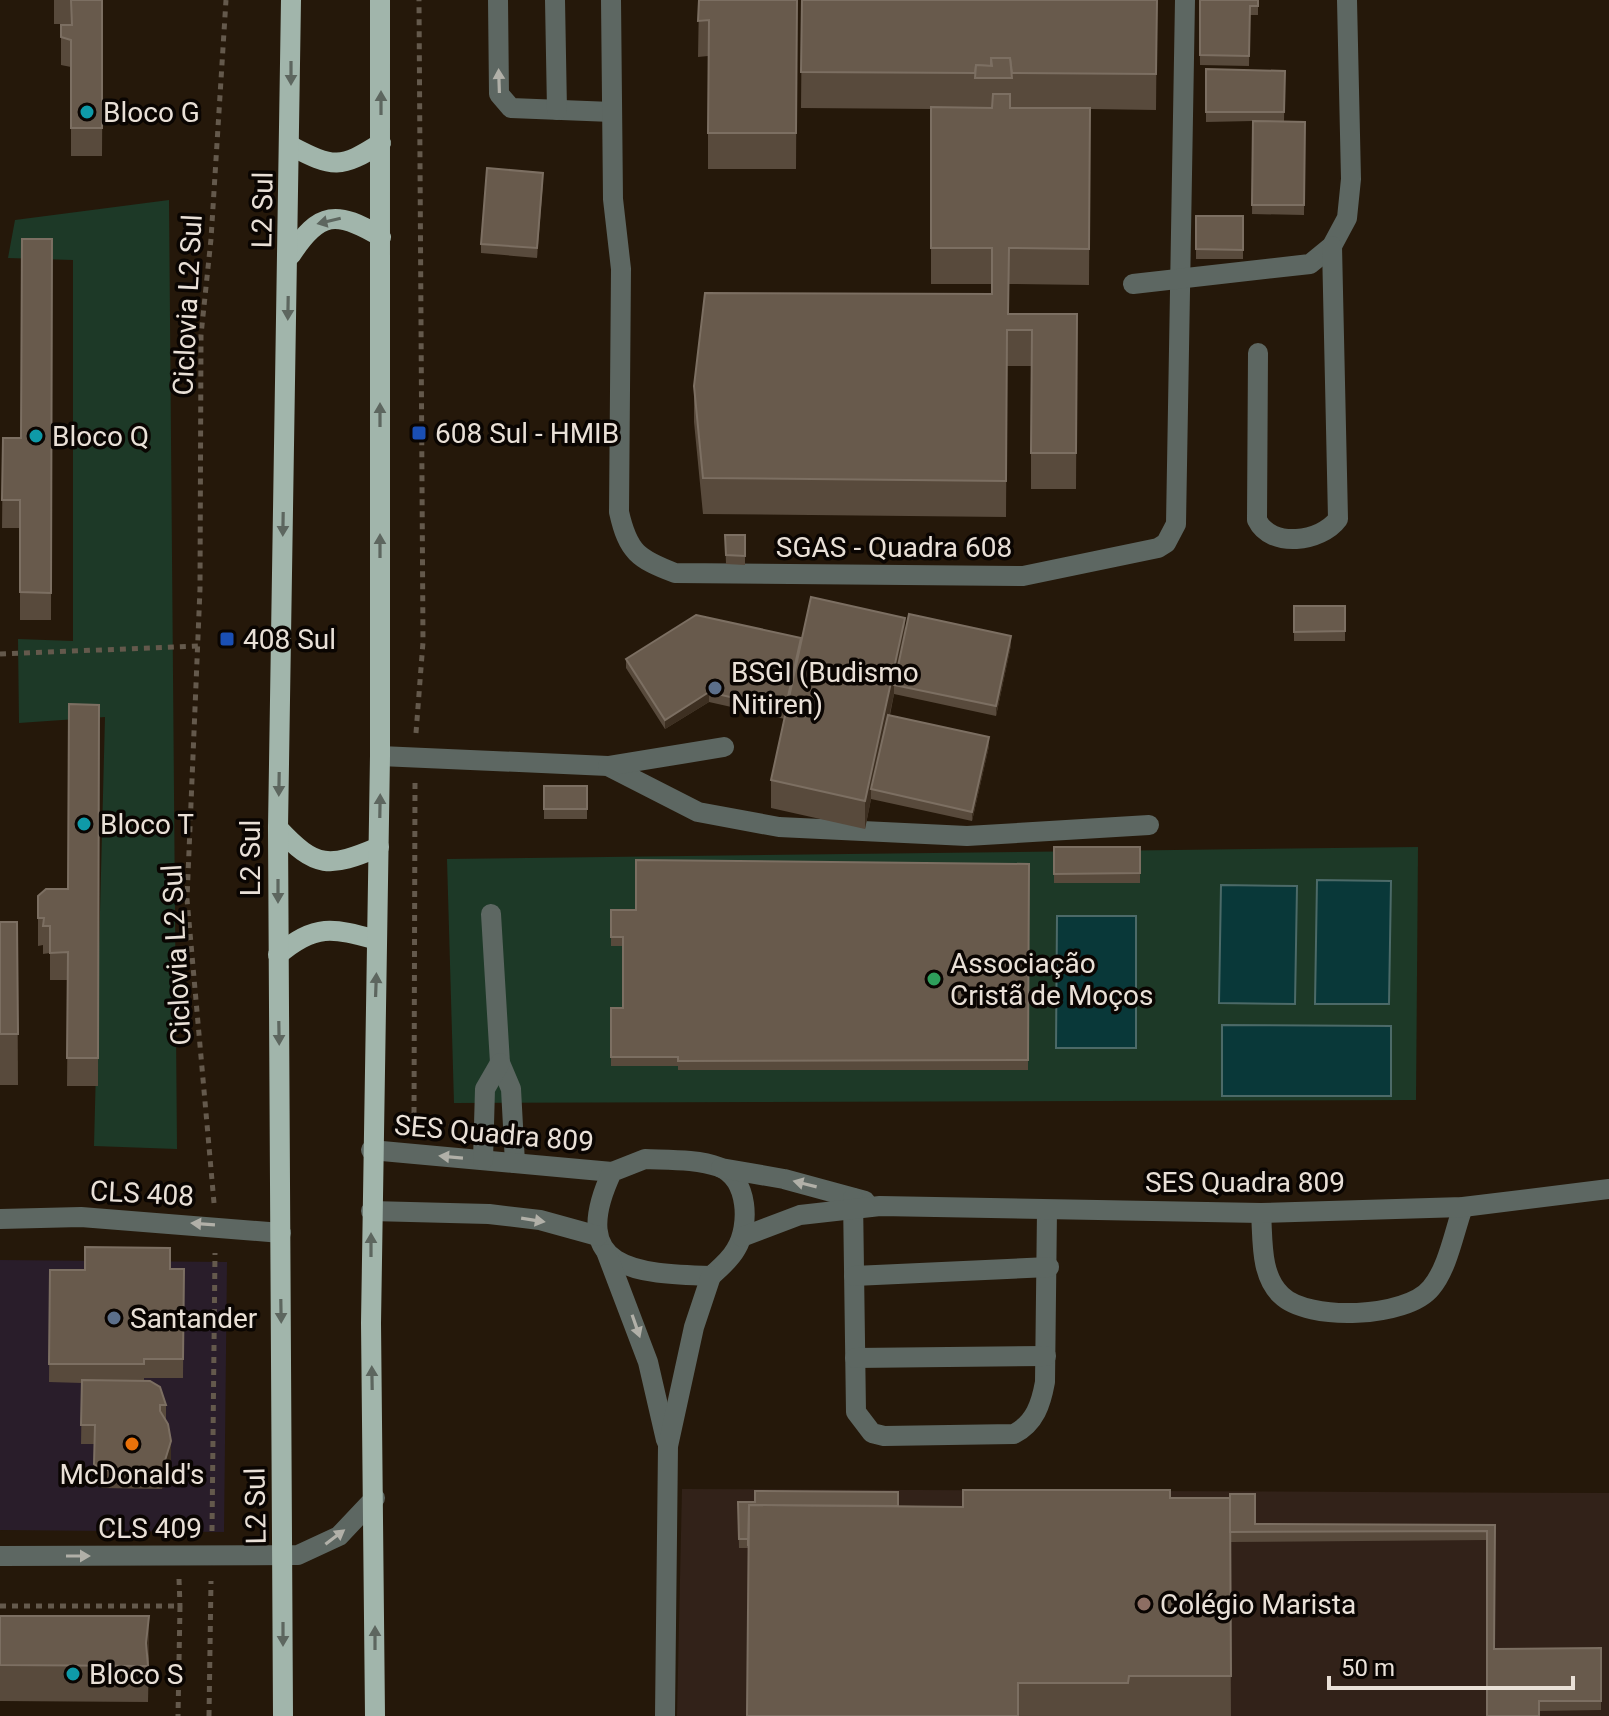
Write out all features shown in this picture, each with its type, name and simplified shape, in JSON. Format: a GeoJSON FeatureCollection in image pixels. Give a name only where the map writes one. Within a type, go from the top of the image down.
{"type":"FeatureCollection","features":[{"type":"Feature","properties":{"kind":"main road","name":"L2 Sul"},"geometry":{"type":"LineString","coordinates":[[283,1716],[278,828],[291,0]]}},
{"type":"Feature","properties":{"kind":"main road"},"geometry":{"type":"LineString","coordinates":[[375,1716],[371,1150],[380,756],[380,0]]}},
{"type":"Feature","properties":{"kind":"main road"},"geometry":{"type":"LineString","coordinates":[[291,146],[314,158],[352,162],[381,143]]}},
{"type":"Feature","properties":{"kind":"main road"},"geometry":{"type":"LineString","coordinates":[[289,258],[307,229],[329,219],[342,218],[358,223],[381,237]]}},
{"type":"Feature","properties":{"kind":"main road"},"geometry":{"type":"LineString","coordinates":[[278,828],[299,850],[325,863],[343,862],[379,847]]}},
{"type":"Feature","properties":{"kind":"main road"},"geometry":{"type":"LineString","coordinates":[[278,955],[297,938],[328,929],[377,940]]}},
{"type":"Feature","properties":{"kind":"street"},"geometry":{"type":"LineString","coordinates":[[498,0],[499,94],[511,108],[612,112]]}},
{"type":"Feature","properties":{"kind":"street"},"geometry":{"type":"LineString","coordinates":[[555,0],[557,110]]}},
{"type":"Feature","properties":{"kind":"street","name":"SGAS - Quadra 608"},"geometry":{"type":"LineString","coordinates":[[611,0],[613,199],[621,269],[619,512],[625,538],[635,554],[675,573],[1023,576],[1158,548],[1166,543],[1176,524],[1185,0]]}},
{"type":"Feature","properties":{"kind":"street"},"geometry":{"type":"LineString","coordinates":[[1133,284],[1310,264],[1332,246],[1347,218],[1351,179],[1347,0]]}},
{"type":"Feature","properties":{"kind":"street"},"geometry":{"type":"LineString","coordinates":[[1258,353],[1257,520],[1262,531],[1274,538],[1317,536],[1330,530],[1338,519],[1332,246]]}},
{"type":"Feature","properties":{"kind":"street"},"geometry":{"type":"LineString","coordinates":[[380,756],[608,766],[724,747]]}},
{"type":"Feature","properties":{"kind":"street"},"geometry":{"type":"LineString","coordinates":[[608,766],[698,812],[779,827],[967,836],[1149,825]]}},
{"type":"Feature","properties":{"kind":"street"},"geometry":{"type":"LineString","coordinates":[[491,914],[500,1063],[511,1089],[515,1163]]}},
{"type":"Feature","properties":{"kind":"street"},"geometry":{"type":"LineString","coordinates":[[483,1160],[485,1089],[500,1063]]}},
{"type":"Feature","properties":{"kind":"street","name":"SES Quadra 809"},"geometry":{"type":"LineString","coordinates":[[371,1150],[612,1172]]}},
{"type":"Feature","properties":{"kind":"street"},"geometry":{"type":"LineString","coordinates":[[665,1716],[668,1446],[694,1327],[711,1276],[735,1251],[742,1237],[742,1195],[733,1178],[719,1167],[645,1159],[612,1172],[604,1189],[603,1245],[648,1362],[668,1446]]}},
{"type":"Feature","properties":{"kind":"street","name":"SES Quadra 809"},"geometry":{"type":"LineString","coordinates":[[719,1167],[795,1182],[853,1204]]}},
{"type":"Feature","properties":{"kind":"street","name":"SES Quadra 809"},"geometry":{"type":"LineString","coordinates":[[742,1237],[800,1215],[853,1204],[1261,1213],[1463,1207],[1609,1189]]}},
{"type":"Feature","properties":{"kind":"street"},"geometry":{"type":"LineString","coordinates":[[853,1204],[856,1412],[872,1433],[884,1436],[1014,1434],[1026,1428],[1041,1402],[1046,1356],[1047,1210]]}},
{"type":"Feature","properties":{"kind":"street"},"geometry":{"type":"LineString","coordinates":[[1261,1213],[1264,1259],[1271,1282],[1281,1295],[1304,1310],[1374,1312],[1416,1302],[1431,1288],[1463,1207]]}},
{"type":"Feature","properties":{"kind":"street"},"geometry":{"type":"LineString","coordinates":[[371,1211],[527,1219],[603,1245],[627,1267],[650,1275],[711,1276]]}},
{"type":"Feature","properties":{"kind":"street","name":"CLS 408"},"geometry":{"type":"LineString","coordinates":[[0,1219],[81,1217],[215,1225],[281,1233]]}},
{"type":"Feature","properties":{"kind":"street"},"geometry":{"type":"LineString","coordinates":[[854,1276],[1049,1267]]}},
{"type":"Feature","properties":{"kind":"street"},"geometry":{"type":"LineString","coordinates":[[855,1358],[1046,1356]]}},
{"type":"Feature","properties":{"kind":"street","name":"CLS 409"},"geometry":{"type":"LineString","coordinates":[[0,1556],[284,1556],[323,1546],[339,1536],[375,1498]]}},
{"type":"Feature","properties":{"kind":"path","name":"Ciclovia L2 Sul"},"geometry":{"type":"LineString","coordinates":[[209,1716],[215,1225],[187,899],[198,646],[201,335],[226,0]]}},
{"type":"Feature","properties":{"kind":"path"},"geometry":{"type":"LineString","coordinates":[[419,0],[423,642],[415,758],[414,1118],[421,1124],[439,1127],[483,1126]]}},
{"type":"Feature","properties":{"kind":"path"},"geometry":{"type":"LineString","coordinates":[[0,654],[198,646]]}},
{"type":"Feature","properties":{"kind":"path"},"geometry":{"type":"LineString","coordinates":[[0,1606],[180,1606],[178,1716]]}},
{"type":"Feature","properties":{"kind":"shaded area"},"geometry":{"type":"Polygon","coordinates":[[[0,1260],[227,1262],[224,1532],[0,1530],[0,1260]]]}},
{"type":"Feature","properties":{"kind":"shaded area","name":"Colégio Marista"},"geometry":{"type":"Polygon","coordinates":[[[682,1489],[1609,1493],[1609,1716],[677,1716],[682,1489]]]}},
{"type":"Feature","properties":{"kind":"green space"},"geometry":{"type":"Polygon","coordinates":[[[169,200],[177,1149],[94,1146],[105,717],[19,723],[18,639],[73,641],[73,260],[8,258],[15,220],[169,200]]]}},
{"type":"Feature","properties":{"kind":"green space","name":"Associação Cristã de Moços"},"geometry":{"type":"Polygon","coordinates":[[[1418,847],[1416,1100],[454,1103],[447,859],[1418,847]]]}},
{"type":"Feature","properties":{"kind":"water"},"geometry":{"type":"Polygon","coordinates":[[[1317,880],[1391,881],[1389,1004],[1315,1004],[1317,880]]]}},
{"type":"Feature","properties":{"kind":"water"},"geometry":{"type":"Polygon","coordinates":[[[1221,885],[1297,886],[1295,1004],[1219,1003],[1221,885]]]}},
{"type":"Feature","properties":{"kind":"water"},"geometry":{"type":"Polygon","coordinates":[[[1057,916],[1136,916],[1136,1048],[1056,1048],[1057,916]]]}},
{"type":"Feature","properties":{"kind":"water"},"geometry":{"type":"Polygon","coordinates":[[[1222,1025],[1391,1026],[1391,1096],[1222,1096],[1222,1025]]]}},
{"type":"Feature","properties":{"kind":"building","name":"Bloco G"},"geometry":{"type":"Polygon","coordinates":[[[71,0],[102,0],[102,128],[71,128],[71,40],[61,37],[61,25],[72,25],[71,0]]]}},
{"type":"Feature","properties":{"kind":"building"},"geometry":{"type":"Polygon","coordinates":[[[699,0],[797,0],[796,133],[708,133],[709,20],[698,21],[699,0]]]}},
{"type":"Feature","properties":{"kind":"building"},"geometry":{"type":"Polygon","coordinates":[[[802,0],[1157,0],[1156,74],[1012,73],[1010,58],[991,58],[991,66],[976,65],[975,73],[801,72],[802,0]]]}},
{"type":"Feature","properties":{"kind":"building"},"geometry":{"type":"Polygon","coordinates":[[[1200,0],[1258,0],[1258,6],[1250,6],[1249,56],[1200,55],[1200,0]]]}},
{"type":"Feature","properties":{"kind":"building"},"geometry":{"type":"Polygon","coordinates":[[[991,58],[1010,58],[1012,78],[975,78],[976,65],[992,66],[991,58]]]}},
{"type":"Feature","properties":{"kind":"building"},"geometry":{"type":"Polygon","coordinates":[[[1206,69],[1285,71],[1284,112],[1206,112],[1206,69]]]}},
{"type":"Feature","properties":{"kind":"building"},"geometry":{"type":"Polygon","coordinates":[[[993,94],[1010,94],[1010,108],[1090,108],[1089,249],[1009,248],[1008,314],[1077,314],[1076,453],[1031,453],[1032,330],[1007,330],[1006,481],[703,478],[694,386],[705,293],[992,294],[992,248],[931,248],[931,107],[992,108],[993,94]]]}},
{"type":"Feature","properties":{"kind":"building"},"geometry":{"type":"Polygon","coordinates":[[[1253,121],[1305,122],[1304,205],[1252,205],[1253,121]]]}},
{"type":"Feature","properties":{"kind":"building"},"geometry":{"type":"Polygon","coordinates":[[[487,168],[543,173],[537,248],[481,244],[487,168]]]}},
{"type":"Feature","properties":{"kind":"building"},"geometry":{"type":"Polygon","coordinates":[[[1196,216],[1243,216],[1243,250],[1196,249],[1196,216]]]}},
{"type":"Feature","properties":{"kind":"building","name":"Bloco Q"},"geometry":{"type":"Polygon","coordinates":[[[22,239],[52,239],[51,593],[20,592],[20,500],[2,500],[3,438],[21,438],[22,239]]]}},
{"type":"Feature","properties":{"kind":"building"},"geometry":{"type":"Polygon","coordinates":[[[725,535],[745,535],[745,556],[726,555],[725,535]]]}},
{"type":"Feature","properties":{"kind":"building"},"geometry":{"type":"Polygon","coordinates":[[[811,597],[905,618],[865,801],[771,780],[811,597]]]}},
{"type":"Feature","properties":{"kind":"building"},"geometry":{"type":"Polygon","coordinates":[[[1294,606],[1345,606],[1345,631],[1294,632],[1294,606]]]}},
{"type":"Feature","properties":{"kind":"building"},"geometry":{"type":"Polygon","coordinates":[[[909,614],[1011,636],[996,706],[894,685],[909,614]]]}},
{"type":"Feature","properties":{"kind":"building","name":"BSGI (Budismo Nitiren)"},"geometry":{"type":"Polygon","coordinates":[[[696,615],[801,638],[785,710],[709,692],[665,720],[626,659],[696,615]]]}},
{"type":"Feature","properties":{"kind":"building","name":"Bloco T"},"geometry":{"type":"Polygon","coordinates":[[[69,704],[99,705],[98,1058],[67,1058],[68,952],[50,953],[50,926],[43,926],[44,918],[38,918],[38,896],[46,889],[68,889],[69,704]]]}},
{"type":"Feature","properties":{"kind":"building"},"geometry":{"type":"Polygon","coordinates":[[[888,715],[989,737],[972,812],[871,789],[888,715]]]}},
{"type":"Feature","properties":{"kind":"building"},"geometry":{"type":"Polygon","coordinates":[[[544,786],[587,786],[587,809],[544,809],[544,786]]]}},
{"type":"Feature","properties":{"kind":"building"},"geometry":{"type":"Polygon","coordinates":[[[1054,847],[1140,847],[1140,873],[1054,874],[1054,847]]]}},
{"type":"Feature","properties":{"kind":"building"},"geometry":{"type":"Polygon","coordinates":[[[636,860],[1029,864],[1028,1060],[678,1061],[678,1057],[611,1057],[611,1008],[623,1008],[623,937],[611,937],[611,910],[636,910],[636,860]]]}},
{"type":"Feature","properties":{"kind":"building"},"geometry":{"type":"Polygon","coordinates":[[[0,922],[17,922],[18,1034],[0,1034],[0,922]]]}},
{"type":"Feature","properties":{"kind":"building"},"geometry":{"type":"Polygon","coordinates":[[[85,1247],[170,1248],[170,1269],[184,1269],[183,1359],[144,1359],[144,1364],[49,1364],[50,1270],[85,1270],[85,1247]]]}},
{"type":"Feature","properties":{"kind":"building","name":"McDonald's"},"geometry":{"type":"Polygon","coordinates":[[[82,1380],[150,1381],[160,1387],[166,1405],[160,1405],[160,1411],[168,1424],[171,1441],[162,1470],[102,1470],[94,1464],[95,1425],[81,1425],[82,1380]]]}},
{"type":"Feature","properties":{"kind":"building"},"geometry":{"type":"Polygon","coordinates":[[[963,1490],[1170,1490],[1170,1498],[1230,1498],[1231,1676],[1129,1676],[1128,1683],[1018,1683],[1018,1716],[747,1716],[749,1505],[963,1507],[963,1490]]]}},
{"type":"Feature","properties":{"kind":"building"},"geometry":{"type":"Polygon","coordinates":[[[755,1491],[898,1492],[898,1506],[749,1505],[748,1546],[748,1539],[739,1539],[738,1502],[755,1502],[755,1491]]]}},
{"type":"Feature","properties":{"kind":"building"},"geometry":{"type":"Polygon","coordinates":[[[1230,1494],[1255,1494],[1255,1524],[1495,1525],[1494,1649],[1601,1648],[1601,1701],[1539,1701],[1539,1716],[1487,1716],[1487,1531],[1230,1532],[1230,1494]]]}},
{"type":"Feature","properties":{"kind":"building"},"geometry":{"type":"Polygon","coordinates":[[[0,1616],[149,1616],[146,1643],[148,1666],[0,1665],[0,1616]]]}},
{"type":"Feature","properties":{"kind":"place","name":"Bloco G"},"geometry":{"type":"Point","coordinates":[87,112]}},
{"type":"Feature","properties":{"kind":"place","name":"608 Sul - HMIB"},"geometry":{"type":"Point","coordinates":[419,433]}},
{"type":"Feature","properties":{"kind":"place","name":"Bloco Q"},"geometry":{"type":"Point","coordinates":[36,436]}},
{"type":"Feature","properties":{"kind":"place","name":"408 Sul"},"geometry":{"type":"Point","coordinates":[227,639]}},
{"type":"Feature","properties":{"kind":"place","name":"BSGI (Budismo Nitiren)"},"geometry":{"type":"Point","coordinates":[715,688]}},
{"type":"Feature","properties":{"kind":"place","name":"Bloco T"},"geometry":{"type":"Point","coordinates":[84,824]}},
{"type":"Feature","properties":{"kind":"place","name":"Associação Cristã de Moços"},"geometry":{"type":"Point","coordinates":[934,979]}},
{"type":"Feature","properties":{"kind":"place","name":"Santander"},"geometry":{"type":"Point","coordinates":[114,1318]}},
{"type":"Feature","properties":{"kind":"place","name":"McDonald's"},"geometry":{"type":"Point","coordinates":[132,1444]}},
{"type":"Feature","properties":{"kind":"place","name":"Colégio Marista"},"geometry":{"type":"Point","coordinates":[1144,1604]}},
{"type":"Feature","properties":{"kind":"place","name":"Bloco S"},"geometry":{"type":"Point","coordinates":[73,1674]}}]}
